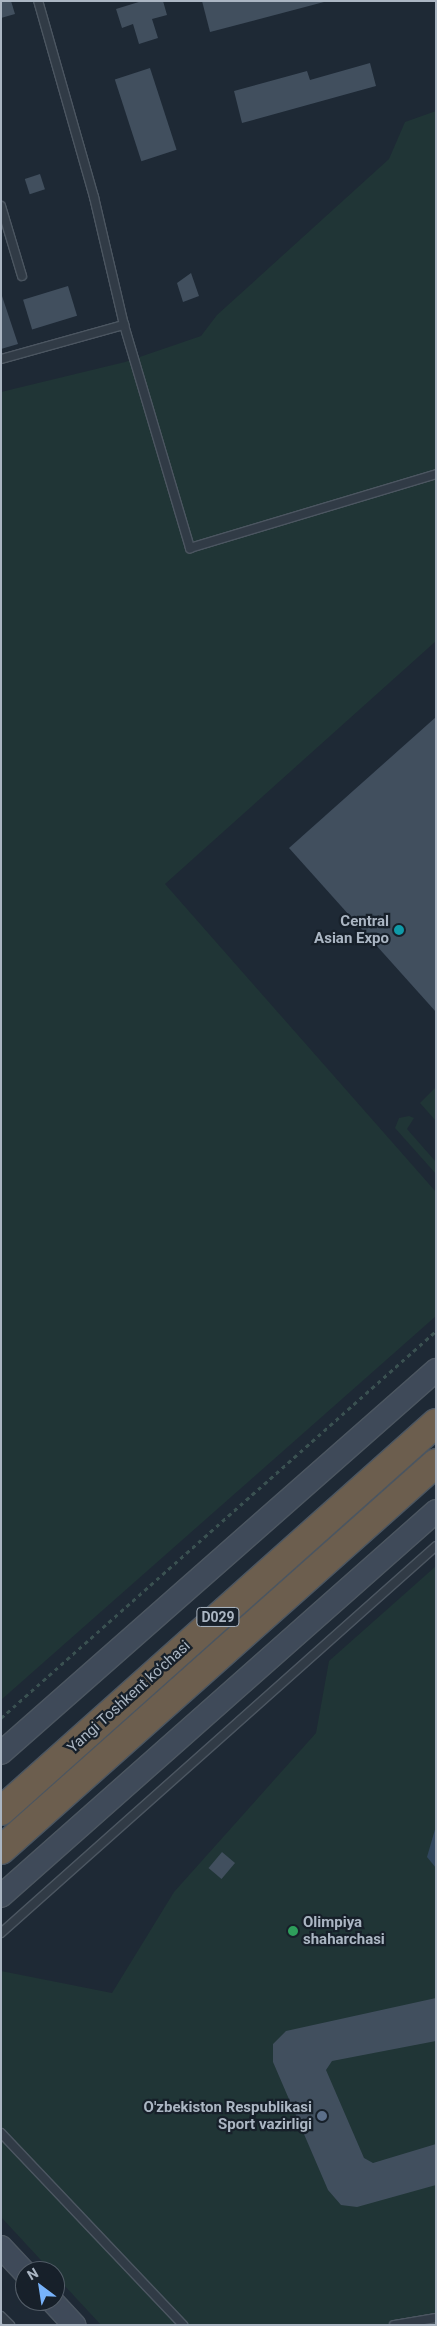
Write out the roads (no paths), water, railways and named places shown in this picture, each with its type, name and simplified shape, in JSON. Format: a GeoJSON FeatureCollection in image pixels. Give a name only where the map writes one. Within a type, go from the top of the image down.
{"type":"FeatureCollection","features":[{"type":"Feature","properties":{"kind":"highway","name":"Yangi Toshkent ko‘chasi"},"geometry":{"type":"LineString","coordinates":[[6,1802],[436,1423]]}},
{"type":"Feature","properties":{"kind":"highway","name":"Yangi Toshkent ko‘chasi"},"geometry":{"type":"LineString","coordinates":[[1,1850],[436,1463]]}},
{"type":"Feature","properties":{"kind":"main road"},"geometry":{"type":"LineString","coordinates":[[1,1752],[436,1370]]}},
{"type":"Feature","properties":{"kind":"main road"},"geometry":{"type":"LineString","coordinates":[[1,1896],[436,1511]]}},
{"type":"Feature","properties":{"kind":"main road"},"geometry":{"type":"LineString","coordinates":[[1,2247],[15,2262]]}},
{"type":"Feature","properties":{"kind":"main road"},"geometry":{"type":"LineString","coordinates":[[61,2311],[74,2325]]}},
{"type":"Feature","properties":{"kind":"lane"},"geometry":{"type":"LineString","coordinates":[[38,1],[94,197],[124,324],[190,548],[436,474]]}},
{"type":"Feature","properties":{"kind":"lane"},"geometry":{"type":"LineString","coordinates":[[1,206],[22,276]]}},
{"type":"Feature","properties":{"kind":"lane"},"geometry":{"type":"LineString","coordinates":[[1,359],[124,324]]}},
{"type":"Feature","properties":{"kind":"lane"},"geometry":{"type":"LineString","coordinates":[[1,1933],[436,1546]]}},
{"type":"Feature","properties":{"kind":"lane"},"geometry":{"type":"LineString","coordinates":[[1,2133],[183,2325]]}},
{"type":"Feature","properties":{"kind":"lane"},"geometry":{"type":"LineString","coordinates":[[1,2316],[10,2325]]}},
{"type":"Feature","properties":{"kind":"lane"},"geometry":{"type":"LineString","coordinates":[[394,2325],[436,2318]]}},
{"type":"Feature","properties":{"kind":"water"},"geometry":{"type":"Polygon","coordinates":[[[436,1826],[436,1868],[427,1857],[436,1826]]]}},
{"type":"Feature","properties":{"kind":"place","name":"Central Asian Expo"},"geometry":{"type":"Point","coordinates":[399,930]}},
{"type":"Feature","properties":{"kind":"place","name":"Olimpiya shaharchasi"},"geometry":{"type":"Point","coordinates":[293,1931]}},
{"type":"Feature","properties":{"kind":"place","name":"O'zbekiston Respublikasi Sport vazirligi"},"geometry":{"type":"Point","coordinates":[322,2116]}}]}
